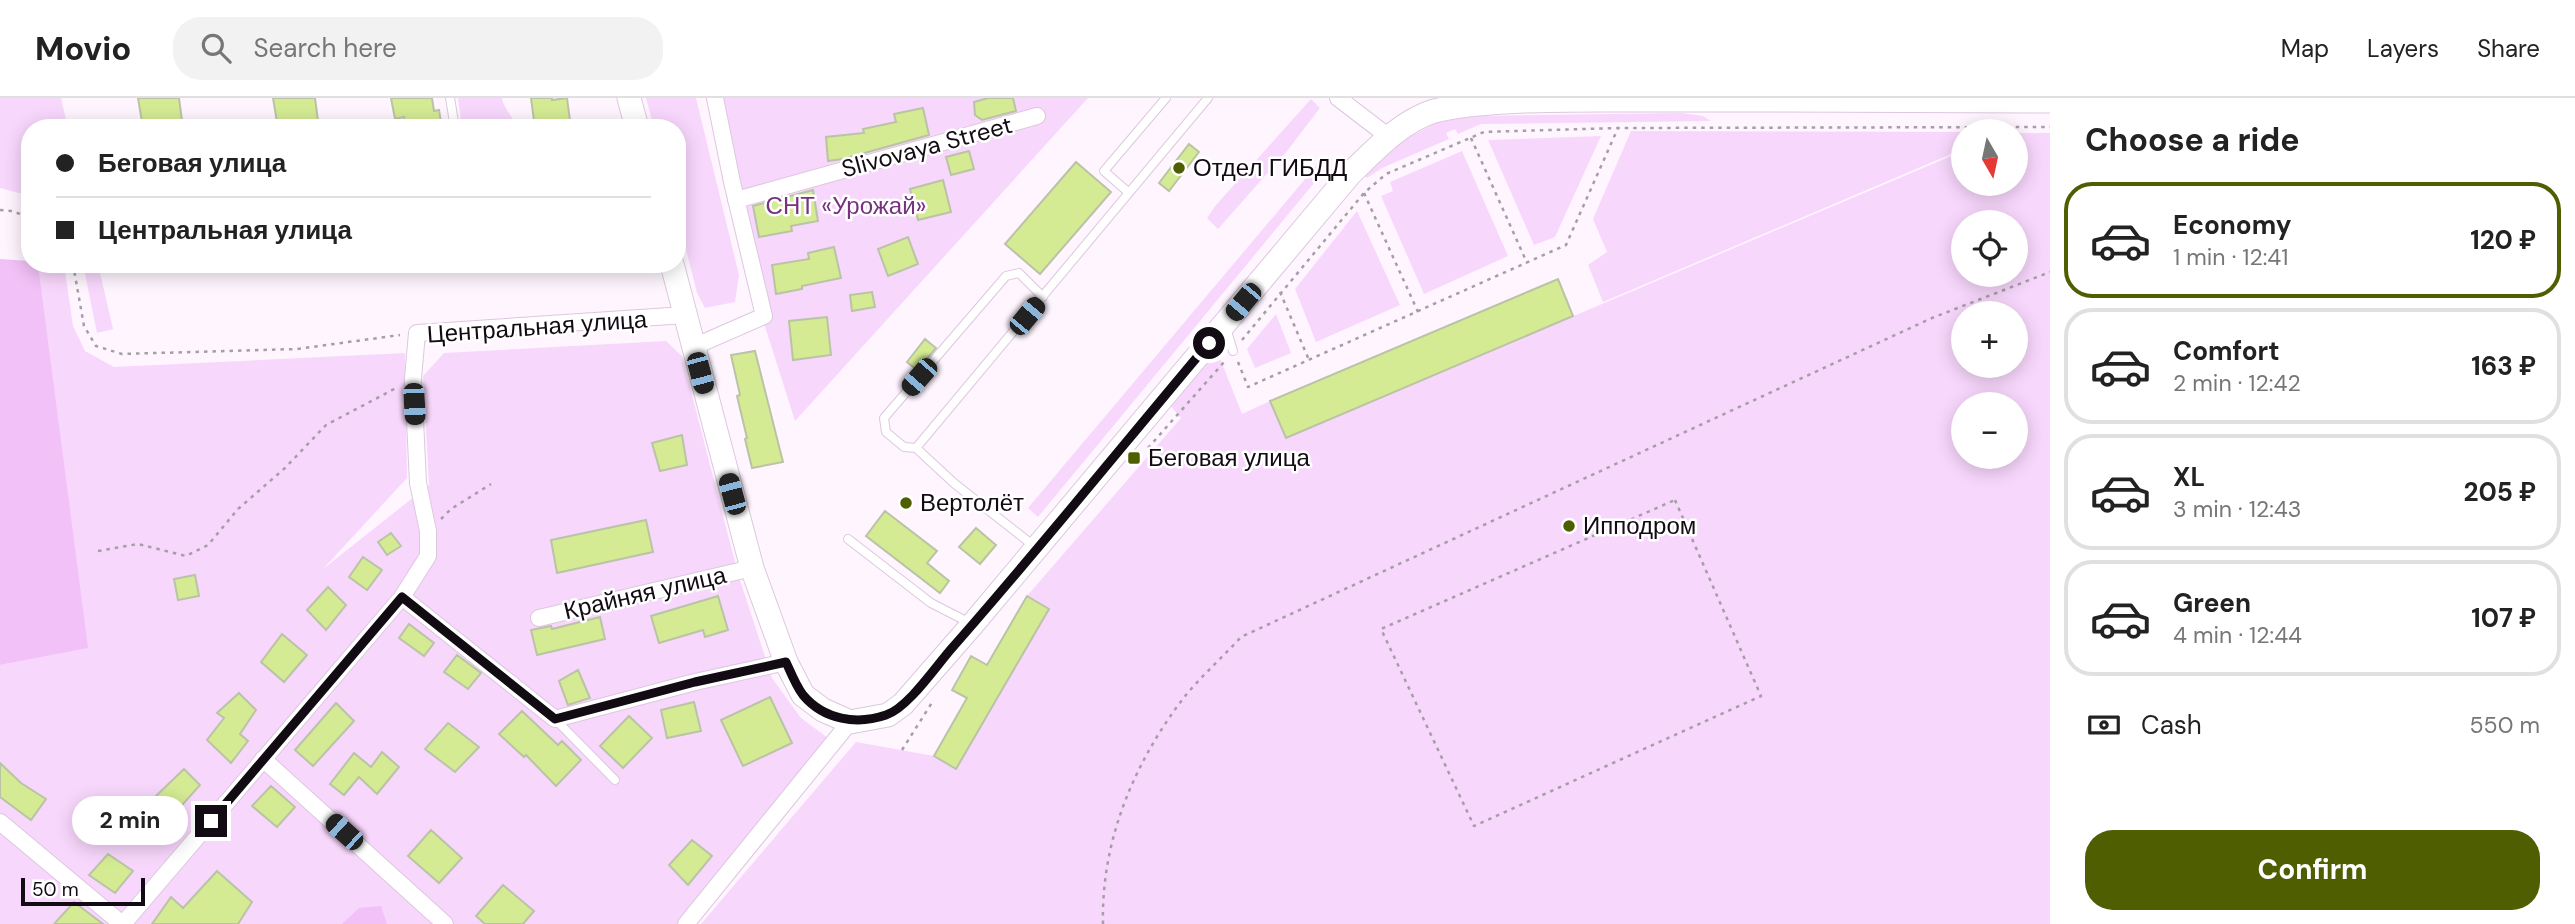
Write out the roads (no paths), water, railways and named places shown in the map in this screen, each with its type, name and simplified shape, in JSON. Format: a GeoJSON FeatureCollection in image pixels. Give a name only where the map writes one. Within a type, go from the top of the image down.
{"type":"FeatureCollection","features":[{"type":"Feature","properties":{"kind":"street"},"geometry":{"type":"LineString","coordinates":[[629,98],[635,119]]}},
{"type":"Feature","properties":{"kind":"street"},"geometry":{"type":"LineString","coordinates":[[694,347],[764,316],[715,98]]}},
{"type":"Feature","properties":{"kind":"street"},"geometry":{"type":"LineString","coordinates":[[1338,98],[1389,137]]}},
{"type":"Feature","properties":{"kind":"street"},"geometry":{"type":"LineString","coordinates":[[675,273],[752,568],[786,662],[803,695],[823,710],[850,722],[888,715],[902,704],[972,625],[1350,174],[1389,137],[1409,123],[1434,111],[1493,102],[1831,98],[2050,101]]}},
{"type":"Feature","properties":{"kind":"street","name":"Slivovaya Street"},"geometry":{"type":"LineString","coordinates":[[736,200],[1037,116]]}},
{"type":"Feature","properties":{"kind":"street","name":"Центральная улица"},"geometry":{"type":"LineString","coordinates":[[122,924],[402,597],[428,556],[428,531],[418,483],[413,378],[417,333],[685,315]]}},
{"type":"Feature","properties":{"kind":"street","name":"Крайняя улица"},"geometry":{"type":"LineString","coordinates":[[539,618],[752,568]]}},
{"type":"Feature","properties":{"kind":"street"},"geometry":{"type":"LineString","coordinates":[[402,597],[555,719],[695,682],[786,662]]}},
{"type":"Feature","properties":{"kind":"street"},"geometry":{"type":"LineString","coordinates":[[686,924],[850,722]]}},
{"type":"Feature","properties":{"kind":"street"},"geometry":{"type":"LineString","coordinates":[[263,759],[445,924]]}},
{"type":"Feature","properties":{"kind":"street"},"geometry":{"type":"LineString","coordinates":[[0,822],[122,924]]}},
{"type":"Feature","properties":{"kind":"lane"},"geometry":{"type":"LineString","coordinates":[[450,98],[454,119]]}},
{"type":"Feature","properties":{"kind":"lane"},"geometry":{"type":"LineString","coordinates":[[1128,192],[1104,170],[1166,98]]}},
{"type":"Feature","properties":{"kind":"lane"},"geometry":{"type":"LineString","coordinates":[[916,449],[1208,98]]}},
{"type":"Feature","properties":{"kind":"lane"},"geometry":{"type":"LineString","coordinates":[[1037,548],[955,484],[916,449],[904,447],[886,432],[884,418],[1006,276],[1019,273],[1043,297]]}},
{"type":"Feature","properties":{"kind":"lane"},"geometry":{"type":"LineString","coordinates":[[1225,323],[1233,351]]}},
{"type":"Feature","properties":{"kind":"lane"},"geometry":{"type":"LineString","coordinates":[[848,539],[931,603],[972,625]]}},
{"type":"Feature","properties":{"kind":"lane"},"geometry":{"type":"LineString","coordinates":[[555,719],[615,780]]}},
{"type":"Feature","properties":{"kind":"place","name":"Отдел ГИБДД"},"geometry":{"type":"Point","coordinates":[1179,168]}},
{"type":"Feature","properties":{"kind":"place","name":"Беговая улица"},"geometry":{"type":"Point","coordinates":[1134,458]}},
{"type":"Feature","properties":{"kind":"place","name":"Вертолёт"},"geometry":{"type":"Point","coordinates":[906,503]}},
{"type":"Feature","properties":{"kind":"place","name":"Ипподром"},"geometry":{"type":"Point","coordinates":[1569,526]}},
{"type":"Feature","properties":{"kind":"park label","name":"СНТ «Урожай»"},"geometry":{"type":"Point","coordinates":[846,206]}}]}
